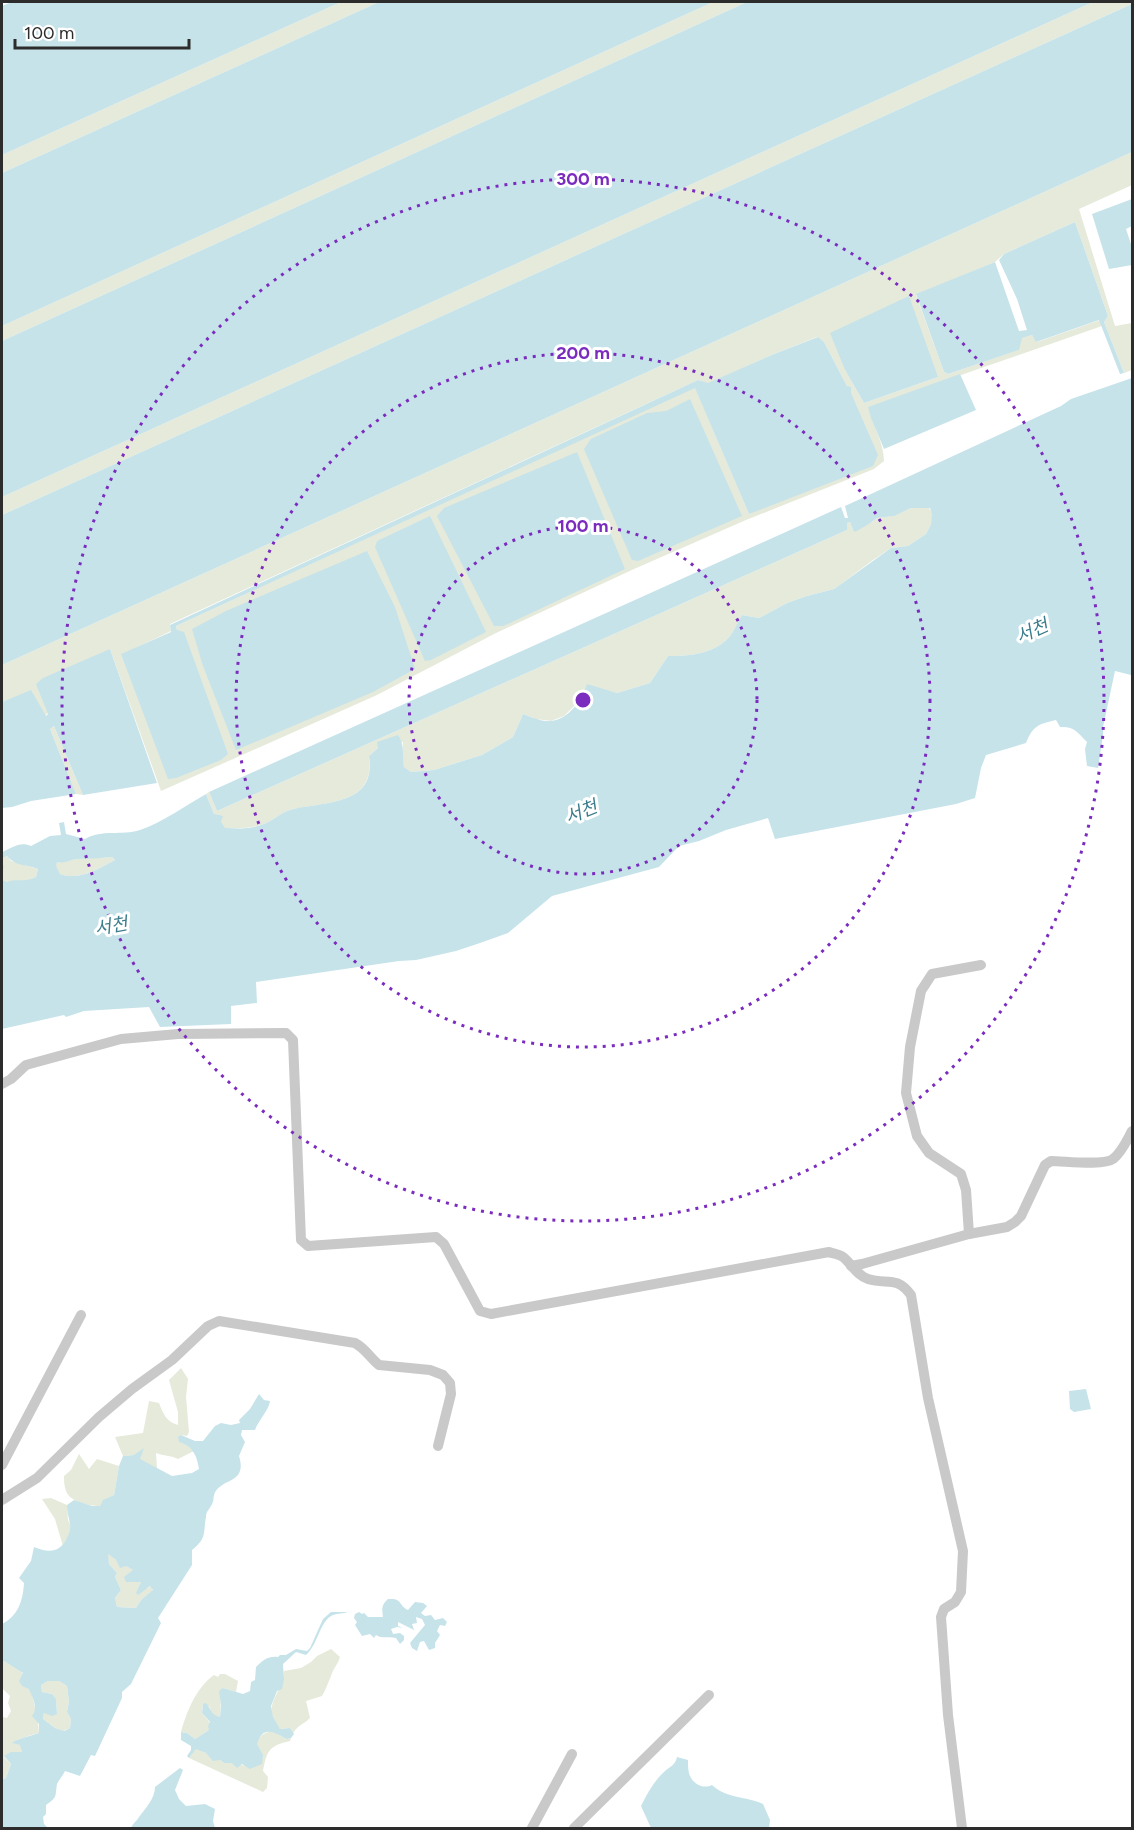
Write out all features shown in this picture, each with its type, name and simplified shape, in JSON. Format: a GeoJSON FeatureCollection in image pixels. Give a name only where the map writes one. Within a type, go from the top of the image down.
{"type":"FeatureCollection","features":[{"type":"Feature","properties":{"kind":"street"},"geometry":{"type":"LineString","coordinates":[[969,1234],[966,1190],[961,1174],[929,1153],[917,1136],[906,1093],[910,1047],[921,991],[932,974],[981,965]]}},
{"type":"Feature","properties":{"kind":"street"},"geometry":{"type":"LineString","coordinates":[[2,1084],[26,1065],[121,1039],[178,1034],[286,1033],[293,1040],[301,1240],[308,1246],[436,1237],[444,1244],[480,1311],[491,1314],[830,1252],[842,1256],[859,1275],[869,1280],[893,1281],[904,1286],[911,1295],[928,1398],[963,1551],[961,1592],[955,1602],[944,1609],[941,1617],[948,1715],[962,1828]]}},
{"type":"Feature","properties":{"kind":"street"},"geometry":{"type":"LineString","coordinates":[[851,1266],[969,1234],[1007,1227],[1021,1216],[1045,1165],[1052,1161],[1102,1162],[1112,1160],[1132,1131]]}},
{"type":"Feature","properties":{"kind":"street"},"geometry":{"type":"LineString","coordinates":[[2,1465],[81,1315]]}},
{"type":"Feature","properties":{"kind":"street"},"geometry":{"type":"LineString","coordinates":[[2,1500],[37,1478],[99,1417],[172,1360],[208,1326],[219,1322],[355,1343],[379,1365],[430,1370],[443,1375],[450,1383],[451,1394],[438,1446]]}},
{"type":"Feature","properties":{"kind":"street"},"geometry":{"type":"LineString","coordinates":[[574,1828],[709,1695]]}},
{"type":"Feature","properties":{"kind":"street"},"geometry":{"type":"LineString","coordinates":[[532,1828],[572,1754]]}},
{"type":"Feature","properties":{"kind":"green space"},"geometry":{"type":"Polygon","coordinates":[[[341,2],[379,2],[2,173],[2,155],[341,2]]]}},
{"type":"Feature","properties":{"kind":"green space"},"geometry":{"type":"Polygon","coordinates":[[[713,2],[747,2],[2,341],[2,326],[713,2]]]}},
{"type":"Feature","properties":{"kind":"green space"},"geometry":{"type":"Polygon","coordinates":[[[1093,2],[1132,2],[1132,4],[2,515],[2,497],[1093,2]]]}},
{"type":"Feature","properties":{"kind":"green space"},"geometry":{"type":"Polygon","coordinates":[[[1132,152],[1132,185],[1079,209],[1115,326],[1132,323],[1132,370],[1124,373],[1104,322],[1108,316],[1075,222],[1004,254],[995,262],[916,295],[944,372],[948,374],[1018,350],[1021,338],[1032,335],[1037,342],[1100,320],[1102,326],[869,407],[884,461],[874,469],[746,520],[634,569],[496,633],[377,695],[161,791],[110,649],[45,716],[31,691],[2,702],[2,665],[1132,152]],[[817,337],[708,384],[698,380],[170,624],[171,631],[121,655],[177,630],[176,626],[695,387],[749,514],[851,393],[851,388],[847,386],[824,342],[817,337]],[[845,370],[864,403],[938,377],[845,370]]]}},
{"type":"Feature","properties":{"kind":"green space"},"geometry":{"type":"Polygon","coordinates":[[[911,508],[929,508],[933,514],[926,534],[908,546],[891,548],[834,589],[787,603],[759,618],[742,615],[730,636],[717,647],[693,654],[668,656],[650,683],[617,693],[605,690],[583,697],[564,716],[551,721],[523,714],[513,737],[482,755],[434,770],[411,772],[404,767],[403,742],[378,748],[369,756],[369,773],[364,785],[356,793],[344,799],[290,810],[261,825],[225,829],[214,814],[206,794],[209,792],[217,811],[847,530],[847,523],[850,522],[853,530],[877,518],[893,516],[911,508]]]}},
{"type":"Feature","properties":{"kind":"green space"},"geometry":{"type":"Polygon","coordinates":[[[54,726],[83,795],[76,794],[50,729],[54,726]]]}},
{"type":"Feature","properties":{"kind":"green space"},"geometry":{"type":"Polygon","coordinates":[[[7,856],[11,861],[38,869],[36,877],[28,881],[3,882],[3,858],[7,856]]]}},
{"type":"Feature","properties":{"kind":"green space"},"geometry":{"type":"Polygon","coordinates":[[[112,857],[115,860],[81,875],[60,874],[55,866],[57,862],[76,859],[112,857]]]}},
{"type":"Feature","properties":{"kind":"green space"},"geometry":{"type":"Polygon","coordinates":[[[181,1368],[188,1379],[186,1397],[189,1432],[187,1436],[181,1435],[180,1442],[194,1451],[178,1459],[156,1453],[157,1469],[134,1455],[123,1456],[115,1437],[143,1433],[149,1401],[159,1403],[168,1419],[178,1425],[178,1412],[169,1380],[181,1368]]]}},
{"type":"Feature","properties":{"kind":"green space"},"geometry":{"type":"Polygon","coordinates":[[[79,1454],[89,1469],[97,1459],[119,1466],[114,1495],[104,1500],[100,1506],[76,1501],[66,1491],[64,1476],[71,1470],[79,1454]]]}},
{"type":"Feature","properties":{"kind":"green space"},"geometry":{"type":"Polygon","coordinates":[[[51,1498],[67,1505],[68,1520],[71,1526],[63,1546],[55,1519],[42,1499],[51,1498]]]}},
{"type":"Feature","properties":{"kind":"green space"},"geometry":{"type":"Polygon","coordinates":[[[107,1553],[133,1570],[141,1582],[137,1594],[151,1586],[153,1591],[141,1600],[136,1608],[117,1607],[115,1598],[121,1590],[115,1577],[117,1573],[109,1564],[107,1553]]]}},
{"type":"Feature","properties":{"kind":"green space"},"geometry":{"type":"Polygon","coordinates":[[[331,1649],[340,1657],[322,1696],[306,1701],[310,1718],[293,1733],[290,1728],[280,1729],[274,1720],[272,1706],[284,1671],[301,1668],[331,1649]]]}},
{"type":"Feature","properties":{"kind":"green space"},"geometry":{"type":"Polygon","coordinates":[[[4,1661],[20,1670],[26,1679],[34,1703],[39,1733],[13,1743],[21,1745],[22,1752],[4,1757],[11,1764],[6,1778],[2,1779],[2,1717],[7,1718],[11,1711],[8,1703],[10,1696],[2,1688],[4,1661]]]}},
{"type":"Feature","properties":{"kind":"green space"},"geometry":{"type":"Polygon","coordinates":[[[220,1674],[225,1674],[238,1681],[236,1692],[223,1688],[220,1717],[214,1715],[210,1707],[203,1704],[202,1713],[210,1723],[209,1730],[195,1739],[181,1732],[197,1693],[214,1675],[218,1677],[220,1674]]]}},
{"type":"Feature","properties":{"kind":"green space"},"geometry":{"type":"Polygon","coordinates":[[[48,1681],[59,1681],[67,1686],[69,1702],[67,1712],[71,1719],[70,1728],[63,1731],[43,1719],[44,1713],[57,1714],[56,1700],[52,1694],[42,1692],[41,1685],[48,1681]]]}},
{"type":"Feature","properties":{"kind":"green space"},"geometry":{"type":"Polygon","coordinates":[[[272,1731],[287,1739],[291,1738],[290,1741],[270,1750],[263,1771],[268,1777],[267,1788],[263,1792],[189,1758],[196,1748],[224,1763],[247,1766],[262,1755],[256,1744],[258,1739],[272,1731]]]}},
{"type":"Feature","properties":{"kind":"water"},"geometry":{"type":"Polygon","coordinates":[[[12,2],[341,2],[2,155],[2,6],[12,2]]]}},
{"type":"Feature","properties":{"kind":"water"},"geometry":{"type":"Polygon","coordinates":[[[379,2],[713,2],[2,326],[2,173],[379,2]]]}},
{"type":"Feature","properties":{"kind":"water"},"geometry":{"type":"Polygon","coordinates":[[[747,2],[1093,2],[2,497],[2,341],[747,2]]]}},
{"type":"Feature","properties":{"kind":"water"},"geometry":{"type":"Polygon","coordinates":[[[1132,4],[1132,152],[2,665],[2,515],[1132,4]]]}},
{"type":"Feature","properties":{"kind":"water"},"geometry":{"type":"Polygon","coordinates":[[[1132,199],[1132,226],[1126,229],[1132,247],[1132,265],[1109,269],[1092,214],[1132,199]]]}},
{"type":"Feature","properties":{"kind":"water"},"geometry":{"type":"Polygon","coordinates":[[[1075,222],[1108,316],[1104,322],[1124,373],[1120,374],[1099,320],[1036,342],[1032,335],[1022,338],[1019,350],[948,374],[944,372],[916,294],[995,262],[1019,331],[1027,330],[1017,299],[999,260],[1004,254],[1075,222]]]}},
{"type":"Feature","properties":{"kind":"water"},"geometry":{"type":"Polygon","coordinates":[[[909,296],[938,377],[864,403],[845,370],[830,333],[909,296]]]}},
{"type":"Feature","properties":{"kind":"water"},"geometry":{"type":"Polygon","coordinates":[[[818,337],[824,342],[847,386],[851,387],[851,393],[878,455],[873,466],[749,514],[695,388],[176,626],[177,630],[184,632],[228,754],[221,760],[168,779],[121,654],[171,632],[170,625],[698,380],[708,383],[818,337]]]}},
{"type":"Feature","properties":{"kind":"water"},"geometry":{"type":"Polygon","coordinates":[[[960,374],[976,410],[884,449],[868,407],[960,374]]]}},
{"type":"Feature","properties":{"kind":"water","name":"서천"},"geometry":{"type":"Polygon","coordinates":[[[1132,378],[1132,671],[1131,675],[1115,671],[1103,727],[1098,768],[1087,766],[1085,749],[1087,742],[1078,733],[1069,728],[1060,727],[1056,720],[1050,721],[1034,729],[1026,743],[986,755],[975,798],[956,804],[775,839],[768,818],[726,830],[679,846],[659,867],[552,896],[508,933],[456,951],[416,960],[256,982],[257,1003],[231,1006],[231,1024],[160,1027],[149,1007],[84,1011],[66,1017],[64,1015],[2,1029],[2,880],[7,882],[32,879],[36,877],[38,869],[18,864],[7,856],[3,858],[2,871],[2,852],[20,845],[31,846],[50,836],[61,835],[59,823],[64,822],[66,834],[85,839],[98,834],[140,830],[206,794],[214,814],[223,816],[221,822],[225,828],[261,825],[290,810],[345,799],[356,793],[365,785],[369,773],[369,756],[378,748],[377,742],[398,735],[402,746],[404,767],[411,772],[434,770],[482,755],[513,737],[523,714],[544,721],[564,717],[574,708],[587,684],[617,693],[650,683],[668,656],[710,650],[724,642],[742,615],[759,618],[787,603],[834,589],[891,548],[908,546],[926,534],[931,524],[930,508],[911,508],[894,516],[877,518],[855,532],[850,522],[847,523],[847,530],[217,811],[209,792],[841,507],[845,518],[848,518],[845,506],[1061,406],[1071,399],[1132,378]],[[112,857],[76,859],[57,862],[56,866],[60,874],[74,876],[88,873],[115,860],[112,857]]]}},
{"type":"Feature","properties":{"kind":"water"},"geometry":{"type":"Polygon","coordinates":[[[690,399],[742,516],[638,561],[632,560],[584,449],[591,439],[647,413],[666,411],[690,399]]]}},
{"type":"Feature","properties":{"kind":"water"},"geometry":{"type":"Polygon","coordinates":[[[577,452],[625,569],[510,623],[494,626],[437,516],[444,508],[577,452]]]}},
{"type":"Feature","properties":{"kind":"water"},"geometry":{"type":"Polygon","coordinates":[[[430,516],[486,632],[425,661],[375,547],[377,541],[430,516]]]}},
{"type":"Feature","properties":{"kind":"water"},"geometry":{"type":"Polygon","coordinates":[[[367,551],[395,607],[415,669],[373,692],[236,750],[203,666],[192,629],[226,611],[367,551]]]}},
{"type":"Feature","properties":{"kind":"water"},"geometry":{"type":"Polygon","coordinates":[[[110,649],[157,783],[83,795],[54,726],[50,729],[76,794],[2,808],[2,702],[31,690],[46,716],[48,714],[36,684],[43,678],[110,649]]]}},
{"type":"Feature","properties":{"kind":"water"},"geometry":{"type":"Polygon","coordinates":[[[1086,1389],[1091,1409],[1074,1412],[1070,1409],[1069,1391],[1086,1389]]]}},
{"type":"Feature","properties":{"kind":"water"},"geometry":{"type":"Polygon","coordinates":[[[259,1394],[264,1400],[270,1401],[255,1430],[242,1430],[241,1435],[245,1442],[239,1456],[240,1472],[217,1489],[206,1515],[202,1539],[192,1550],[192,1565],[158,1618],[161,1623],[131,1684],[122,1692],[122,1698],[95,1756],[91,1755],[80,1776],[65,1771],[57,1784],[54,1798],[46,1805],[46,1814],[43,1817],[44,1824],[48,1828],[2,1828],[2,1779],[6,1778],[11,1764],[4,1756],[11,1752],[22,1752],[20,1745],[12,1743],[39,1733],[39,1724],[32,1716],[35,1710],[33,1699],[29,1689],[22,1686],[19,1681],[23,1673],[4,1661],[2,1664],[2,1624],[12,1617],[19,1607],[24,1583],[19,1578],[31,1561],[34,1547],[53,1550],[61,1547],[70,1528],[67,1505],[74,1500],[100,1506],[103,1500],[114,1495],[123,1456],[134,1455],[144,1448],[140,1459],[172,1476],[192,1473],[199,1469],[195,1456],[188,1446],[179,1442],[178,1437],[181,1435],[195,1441],[203,1441],[215,1426],[221,1423],[231,1425],[240,1423],[239,1420],[250,1409],[259,1394]],[[108,1554],[109,1564],[117,1573],[115,1577],[121,1590],[115,1598],[117,1607],[136,1608],[141,1600],[153,1590],[150,1586],[138,1595],[136,1593],[141,1582],[126,1582],[124,1577],[133,1570],[126,1566],[120,1568],[116,1560],[108,1554]],[[48,1681],[41,1685],[42,1692],[52,1694],[56,1699],[57,1714],[52,1716],[44,1713],[43,1719],[55,1728],[64,1731],[70,1728],[71,1719],[67,1712],[69,1702],[67,1686],[59,1681],[48,1681]]]}},
{"type":"Feature","properties":{"kind":"water"},"geometry":{"type":"Polygon","coordinates":[[[388,1599],[398,1601],[408,1610],[415,1602],[423,1603],[427,1606],[421,1613],[425,1616],[431,1615],[435,1620],[443,1618],[447,1622],[445,1626],[440,1625],[437,1631],[440,1635],[435,1648],[429,1650],[424,1641],[420,1642],[417,1651],[412,1648],[410,1643],[425,1625],[422,1619],[416,1617],[417,1623],[412,1624],[414,1630],[398,1622],[398,1626],[403,1628],[391,1629],[393,1634],[400,1633],[404,1636],[400,1644],[396,1638],[376,1635],[374,1638],[370,1634],[362,1636],[355,1625],[357,1622],[354,1618],[355,1614],[359,1612],[368,1617],[383,1617],[384,1603],[388,1599]]]}},
{"type":"Feature","properties":{"kind":"water"},"geometry":{"type":"Polygon","coordinates":[[[331,1612],[348,1612],[335,1614],[325,1622],[306,1655],[296,1652],[283,1664],[282,1689],[277,1691],[271,1706],[273,1717],[280,1729],[290,1728],[294,1734],[291,1738],[287,1739],[269,1732],[262,1734],[257,1744],[263,1755],[262,1764],[250,1769],[242,1764],[237,1768],[232,1763],[213,1761],[206,1753],[196,1749],[189,1758],[187,1756],[191,1746],[181,1740],[181,1732],[195,1739],[209,1730],[210,1722],[202,1713],[203,1704],[206,1703],[213,1713],[220,1717],[219,1691],[223,1688],[243,1694],[250,1691],[251,1682],[255,1680],[256,1667],[263,1660],[286,1655],[296,1649],[307,1651],[323,1619],[331,1612]]]}},
{"type":"Feature","properties":{"kind":"water"},"geometry":{"type":"Polygon","coordinates":[[[677,1757],[688,1760],[689,1774],[697,1784],[706,1787],[712,1785],[724,1793],[763,1804],[770,1820],[769,1828],[651,1828],[641,1806],[648,1792],[660,1776],[674,1764],[677,1757]]]}},
{"type":"Feature","properties":{"kind":"water"},"geometry":{"type":"Polygon","coordinates":[[[180,1768],[183,1770],[175,1790],[179,1799],[186,1806],[205,1804],[215,1809],[213,1821],[215,1828],[131,1828],[150,1803],[155,1787],[180,1768]]]}}]}
